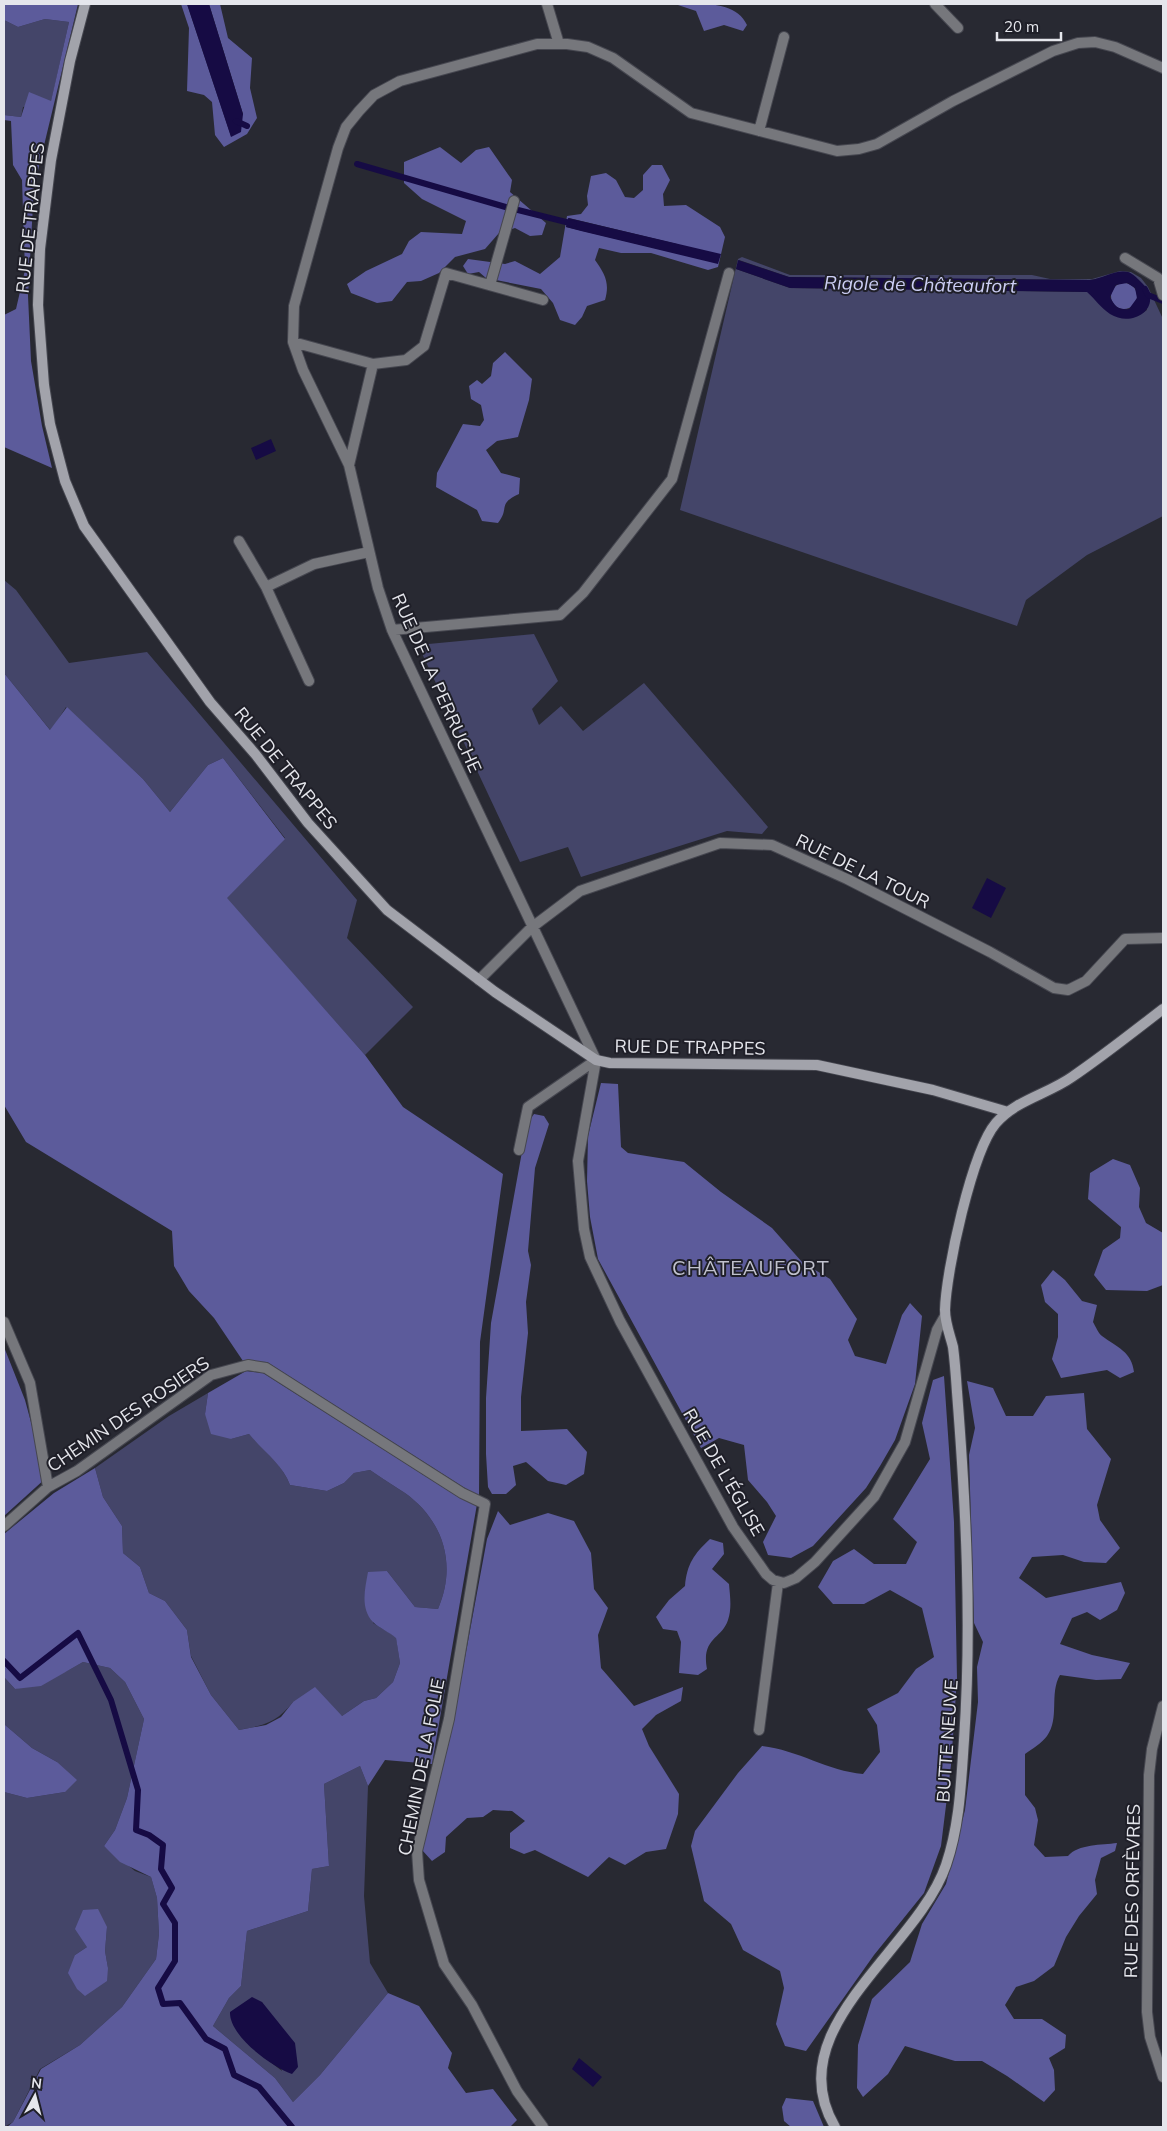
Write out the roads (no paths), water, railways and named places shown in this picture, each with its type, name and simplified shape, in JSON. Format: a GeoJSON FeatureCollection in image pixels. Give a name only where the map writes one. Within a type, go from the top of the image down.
{"type":"FeatureCollection","features":[{"type":"Feature","properties":{"kind":"street","name":"RUE DE TRAPPES"},"geometry":{"type":"LineString","coordinates":[[85,4],[56,130],[45,204],[38,305],[44,385],[50,424],[65,481],[84,526],[106,559],[210,702],[256,755],[308,823],[387,910],[479,980],[596,1060],[610,1063],[817,1064],[933,1090],[1008,1112]]}},
{"type":"Feature","properties":{"kind":"street"},"geometry":{"type":"LineString","coordinates":[[547,4],[559,44]]}},
{"type":"Feature","properties":{"kind":"street"},"geometry":{"type":"LineString","coordinates":[[935,4],[958,28]]}},
{"type":"Feature","properties":{"kind":"street"},"geometry":{"type":"LineString","coordinates":[[759,131],[784,37]]}},
{"type":"Feature","properties":{"kind":"street","name":"RUE DE LA PERRUCHE"},"geometry":{"type":"LineString","coordinates":[[531,928],[392,630],[368,552],[349,464],[303,370],[293,342],[294,306],[338,148],[346,128],[374,95],[400,81],[537,44],[588,47],[612,58],[691,113],[837,151],[877,144],[953,101],[1037,60],[1078,43],[1095,42],[1115,47],[1163,68]]}},
{"type":"Feature","properties":{"kind":"street"},"geometry":{"type":"LineString","coordinates":[[490,285],[514,201]]}},
{"type":"Feature","properties":{"kind":"street"},"geometry":{"type":"LineString","coordinates":[[1125,258],[1161,287]]}},
{"type":"Feature","properties":{"kind":"street"},"geometry":{"type":"LineString","coordinates":[[293,342],[373,364],[406,360],[424,346],[446,273],[543,300]]}},
{"type":"Feature","properties":{"kind":"street"},"geometry":{"type":"LineString","coordinates":[[392,630],[560,615],[584,593],[672,479],[729,273]]}},
{"type":"Feature","properties":{"kind":"street"},"geometry":{"type":"LineString","coordinates":[[349,464],[373,364]]}},
{"type":"Feature","properties":{"kind":"street"},"geometry":{"type":"LineString","coordinates":[[239,541],[266,586],[309,681]]}},
{"type":"Feature","properties":{"kind":"street"},"geometry":{"type":"LineString","coordinates":[[266,586],[314,564],[368,552]]}},
{"type":"Feature","properties":{"kind":"street","name":"RUE DE LA TOUR"},"geometry":{"type":"LineString","coordinates":[[479,980],[531,928],[580,891],[720,843],[772,845],[847,879],[990,952],[1054,988],[1068,990],[1086,981],[1125,939],[1163,938]]}},
{"type":"Feature","properties":{"kind":"street"},"geometry":{"type":"LineString","coordinates":[[519,1150],[528,1107],[596,1060],[531,928]]}},
{"type":"Feature","properties":{"kind":"street","name":"BUTTE NEUVE"},"geometry":{"type":"LineString","coordinates":[[835,2127],[824,2103],[820,2082],[821,2062],[826,2043],[836,2022],[913,1924],[932,1896],[946,1866],[960,1803],[966,1706],[968,1627],[957,1390],[953,1349],[945,1316],[947,1289],[969,1188],[984,1141],[996,1123],[1008,1112],[1071,1078],[1163,1009]]}},
{"type":"Feature","properties":{"kind":"street","name":"RUE DE L'ÉGLISE"},"geometry":{"type":"LineString","coordinates":[[596,1060],[578,1161],[584,1229],[590,1257],[620,1321],[733,1527],[766,1574],[778,1583]]}},
{"type":"Feature","properties":{"kind":"street"},"geometry":{"type":"LineString","coordinates":[[759,1730],[778,1583],[784,1583],[796,1578],[815,1562],[874,1497],[906,1442],[937,1330],[945,1316]]}},
{"type":"Feature","properties":{"kind":"street"},"geometry":{"type":"LineString","coordinates":[[4,1322],[30,1383],[48,1487]]}},
{"type":"Feature","properties":{"kind":"street","name":"CHEMIN DES ROSIERS"},"geometry":{"type":"LineString","coordinates":[[4,1526],[48,1487],[77,1471],[211,1375],[248,1365],[266,1368],[462,1493],[485,1504]]}},
{"type":"Feature","properties":{"kind":"street","name":"CHEMIN DE LA FOLIE"},"geometry":{"type":"LineString","coordinates":[[485,1504],[449,1719],[417,1851],[419,1880],[444,1964],[472,2005],[517,2091],[542,2127]]}},
{"type":"Feature","properties":{"kind":"street","name":"RUE DES ORFÈVRES"},"geometry":{"type":"LineString","coordinates":[[1163,1706],[1152,1749],[1150,1775],[1147,2012],[1150,2037],[1163,2077]]}},
{"type":"Feature","properties":{"kind":"water"},"geometry":{"type":"Polygon","coordinates":[[[187,4],[209,4],[243,114],[241,132],[231,137],[187,4]]]}},
{"type":"Feature","properties":{"kind":"water"},"geometry":{"type":"Polygon","coordinates":[[[568,218],[721,254],[718,264],[566,227],[568,218]]]}},
{"type":"Feature","properties":{"kind":"water"},"geometry":{"type":"Polygon","coordinates":[[[738,260],[789,277],[1090,280],[1123,271],[1131,273],[1140,281],[1150,298],[1149,306],[1144,312],[1129,319],[1119,318],[1110,314],[1087,292],[790,288],[736,269],[738,260]],[[1127,283],[1116,285],[1110,297],[1118,307],[1129,309],[1137,298],[1135,288],[1127,283]]]}},
{"type":"Feature","properties":{"kind":"water"},"geometry":{"type":"Polygon","coordinates":[[[271,439],[276,451],[256,460],[251,448],[271,439]]]}},
{"type":"Feature","properties":{"kind":"water"},"geometry":{"type":"Polygon","coordinates":[[[987,878],[1006,888],[991,918],[972,908],[987,878]]]}},
{"type":"Feature","properties":{"kind":"water"},"geometry":{"type":"Polygon","coordinates":[[[252,1997],[262,2002],[295,2043],[298,2067],[292,2074],[263,2058],[236,2031],[230,2012],[252,1997]]]}},
{"type":"Feature","properties":{"kind":"water"},"geometry":{"type":"Polygon","coordinates":[[[579,2058],[602,2077],[593,2087],[572,2069],[579,2058]]]}},
{"type":"Feature","properties":{"kind":"waterway","name":"Rigole de Châteaufort"},"geometry":{"type":"LineString","coordinates":[[236,121],[247,126]]}},
{"type":"Feature","properties":{"kind":"waterway","name":"Rigole de Châteaufort"},"geometry":{"type":"LineString","coordinates":[[357,164],[509,208]]}},
{"type":"Feature","properties":{"kind":"waterway","name":"Rigole de Châteaufort"},"geometry":{"type":"LineString","coordinates":[[514,209],[574,224]]}},
{"type":"Feature","properties":{"kind":"waterway","name":"Rigole de Châteaufort"},"geometry":{"type":"LineString","coordinates":[[1145,289],[1148,295],[1163,301]]}},
{"type":"Feature","properties":{"kind":"waterway"},"geometry":{"type":"LineString","coordinates":[[4,1661],[20,1678],[78,1633],[111,1700],[138,1790],[136,1830],[149,1835],[163,1845],[161,1869],[172,1888],[163,1904],[175,1923],[175,1961],[158,1988],[163,2004],[180,2003],[206,2039],[225,2049],[234,2075],[259,2087],[292,2127]]}},
{"type":"Feature","properties":{"kind":"district","name":"CHÂTEAUFORT"},"geometry":{"type":"Point","coordinates":[751,1267]}}]}
